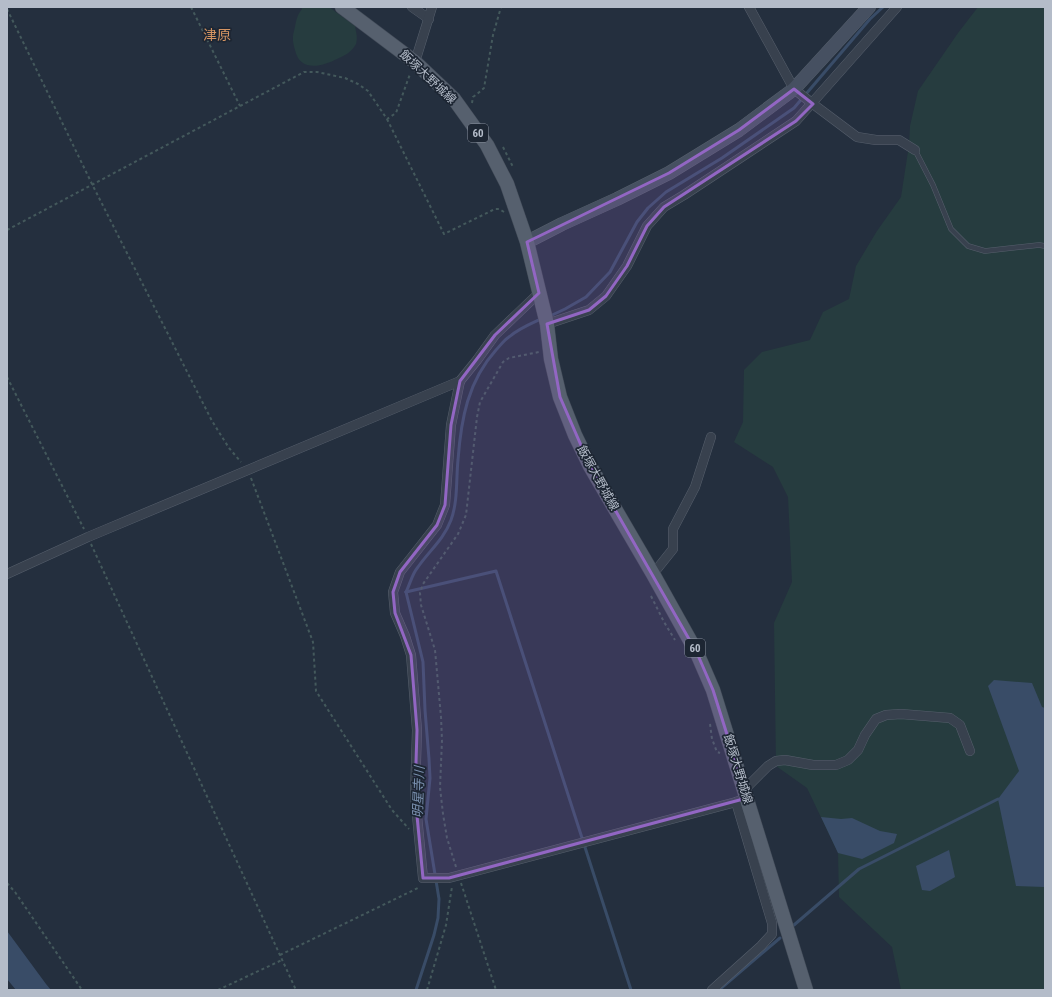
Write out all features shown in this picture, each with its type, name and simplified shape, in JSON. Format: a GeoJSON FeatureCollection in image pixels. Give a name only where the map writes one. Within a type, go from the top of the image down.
{"type":"FeatureCollection","features":[{"type":"Feature","properties":{"kind":"main road","name":"飯塚大野城線"},"geometry":{"type":"LineString","coordinates":[[342,7],[415,62],[454,99],[487,145],[507,184],[526,242],[547,324],[551,359],[560,398],[575,435],[590,466],[697,653],[713,690],[733,754],[742,797],[806,990]]}},
{"type":"Feature","properties":{"kind":"street"},"geometry":{"type":"LineString","coordinates":[[412,7],[429,20]]}},
{"type":"Feature","properties":{"kind":"street"},"geometry":{"type":"LineString","coordinates":[[415,62],[432,7]]}},
{"type":"Feature","properties":{"kind":"street"},"geometry":{"type":"LineString","coordinates":[[749,7],[794,89],[857,137],[876,140],[899,140],[914,150]]}},
{"type":"Feature","properties":{"kind":"street"},"geometry":{"type":"LineString","coordinates":[[526,242],[617,199],[669,172],[738,130],[794,89],[869,7]]}},
{"type":"Feature","properties":{"kind":"street"},"geometry":{"type":"LineString","coordinates":[[547,324],[589,310],[606,296],[627,266],[647,226],[664,207],[796,121],[897,7]]}},
{"type":"Feature","properties":{"kind":"street"},"geometry":{"type":"LineString","coordinates":[[541,300],[495,335],[460,381],[451,425],[445,505],[437,525],[400,572],[393,592],[395,613],[411,655],[417,730],[415,796],[423,878],[449,878],[459,876],[742,797],[768,766],[776,761],[785,760],[813,765],[836,765],[848,760],[858,750],[865,735],[876,719],[886,715],[901,714],[950,718],[960,725],[970,751]]}},
{"type":"Feature","properties":{"kind":"street"},"geometry":{"type":"LineString","coordinates":[[7,574],[88,537],[247,469],[460,381]]}},
{"type":"Feature","properties":{"kind":"street"},"geometry":{"type":"LineString","coordinates":[[653,574],[673,549],[673,528],[695,487],[711,436]]}},
{"type":"Feature","properties":{"kind":"street"},"geometry":{"type":"LineString","coordinates":[[712,990],[761,946],[772,934],[772,923],[742,797]]}},
{"type":"Feature","properties":{"kind":"lane"},"geometry":{"type":"LineString","coordinates":[[914,150],[933,185],[951,229],[968,246],[985,251],[1039,245],[1045,246]]}},
{"type":"Feature","properties":{"kind":"path"},"geometry":{"type":"LineString","coordinates":[[191,7],[240,106]]}},
{"type":"Feature","properties":{"kind":"path"},"geometry":{"type":"LineString","coordinates":[[475,108],[472,102],[473,97],[484,88],[493,35],[501,7]]}},
{"type":"Feature","properties":{"kind":"path"},"geometry":{"type":"LineString","coordinates":[[7,9],[92,184],[212,421],[229,448],[247,469],[313,642],[316,691],[392,810],[419,841]]}},
{"type":"Feature","properties":{"kind":"path"},"geometry":{"type":"LineString","coordinates":[[387,119],[396,113],[415,62]]}},
{"type":"Feature","properties":{"kind":"path"},"geometry":{"type":"LineString","coordinates":[[7,230],[304,72],[317,72],[345,78],[368,91],[387,119],[444,234],[495,209],[499,209],[506,214]]}},
{"type":"Feature","properties":{"kind":"path"},"geometry":{"type":"LineString","coordinates":[[500,144],[515,171]]}},
{"type":"Feature","properties":{"kind":"path"},"geometry":{"type":"LineString","coordinates":[[496,990],[447,838],[440,787],[442,740],[441,717],[434,650],[432,638],[421,605],[420,593],[423,584],[458,534],[466,515],[480,402],[503,362],[509,358],[550,350]]}},
{"type":"Feature","properties":{"kind":"path"},"geometry":{"type":"LineString","coordinates":[[7,377],[88,537],[296,990]]}},
{"type":"Feature","properties":{"kind":"path"},"geometry":{"type":"LineString","coordinates":[[650,594],[664,622],[677,643]]}},
{"type":"Feature","properties":{"kind":"path"},"geometry":{"type":"LineString","coordinates":[[710,719],[712,739],[717,752],[722,754],[733,754]]}},
{"type":"Feature","properties":{"kind":"path"},"geometry":{"type":"LineString","coordinates":[[427,990],[446,925],[452,887],[459,876]]}},
{"type":"Feature","properties":{"kind":"path"},"geometry":{"type":"LineString","coordinates":[[280,955],[421,886],[423,878]]}},
{"type":"Feature","properties":{"kind":"path"},"geometry":{"type":"LineString","coordinates":[[7,883],[15,892],[82,990]]}},
{"type":"Feature","properties":{"kind":"path"},"geometry":{"type":"LineString","coordinates":[[218,990],[282,960]]}},
{"type":"Feature","properties":{"kind":"highlighted area"},"geometry":{"type":"Polygon","coordinates":[[[794,89],[813,104],[796,121],[664,207],[647,226],[627,266],[606,296],[589,310],[547,324],[560,397],[590,466],[697,653],[713,690],[747,798],[449,878],[423,878],[415,795],[417,730],[411,655],[395,613],[393,592],[400,572],[437,525],[445,505],[451,425],[460,381],[495,335],[539,293],[527,242],[669,173],[739,130],[794,89]]]}},
{"type":"Feature","properties":{"kind":"green space"},"geometry":{"type":"Polygon","coordinates":[[[301,7],[329,7],[355,26],[357,40],[354,47],[345,55],[324,64],[312,66],[301,62],[293,43],[293,34],[298,14],[302,9],[301,7]]]}},
{"type":"Feature","properties":{"kind":"green space"},"geometry":{"type":"Polygon","coordinates":[[[978,7],[1045,7],[1045,990],[901,990],[892,947],[839,897],[838,853],[807,788],[776,766],[774,623],[792,582],[788,497],[773,467],[734,442],[743,422],[744,370],[762,352],[810,340],[823,312],[849,299],[856,266],[877,231],[901,197],[909,145],[910,126],[918,91],[978,7]]]}},
{"type":"Feature","properties":{"kind":"water"},"geometry":{"type":"Polygon","coordinates":[[[994,680],[1032,683],[1042,707],[1045,708],[1044,887],[1016,886],[998,799],[1019,771],[988,686],[994,680]]]}},
{"type":"Feature","properties":{"kind":"water"},"geometry":{"type":"Polygon","coordinates":[[[821,817],[841,819],[852,818],[880,831],[897,834],[894,843],[862,859],[838,853],[821,817]]]}},
{"type":"Feature","properties":{"kind":"water"},"geometry":{"type":"Polygon","coordinates":[[[949,850],[955,877],[930,891],[922,890],[916,866],[949,850]]]}},
{"type":"Feature","properties":{"kind":"water"},"geometry":{"type":"Polygon","coordinates":[[[7,931],[51,990],[16,990],[7,979],[7,931]]]}},
{"type":"Feature","properties":{"kind":"waterway"},"geometry":{"type":"LineString","coordinates":[[550,316],[586,297],[610,272],[637,222],[648,208],[666,192],[722,158],[794,108],[870,19],[883,7]]}},
{"type":"Feature","properties":{"kind":"waterway"},"geometry":{"type":"LineString","coordinates":[[406,592],[416,570],[440,539],[451,520],[456,498],[457,468],[461,430],[472,388],[486,362],[505,340],[520,329],[541,319]]}},
{"type":"Feature","properties":{"kind":"waterway"},"geometry":{"type":"LineString","coordinates":[[406,592],[496,571],[631,990]]}},
{"type":"Feature","properties":{"kind":"waterway","name":"明星寺川"},"geometry":{"type":"LineString","coordinates":[[406,592],[423,662],[430,778],[426,819],[439,899],[438,918],[434,935],[416,990]]}},
{"type":"Feature","properties":{"kind":"waterway"},"geometry":{"type":"LineString","coordinates":[[794,925],[859,869],[998,799]]}},
{"type":"Feature","properties":{"kind":"waterway"},"geometry":{"type":"LineString","coordinates":[[719,990],[780,938]]}},
{"type":"Feature","properties":{"kind":"district","name":"津原"},"geometry":{"type":"Point","coordinates":[217,35]}}]}
